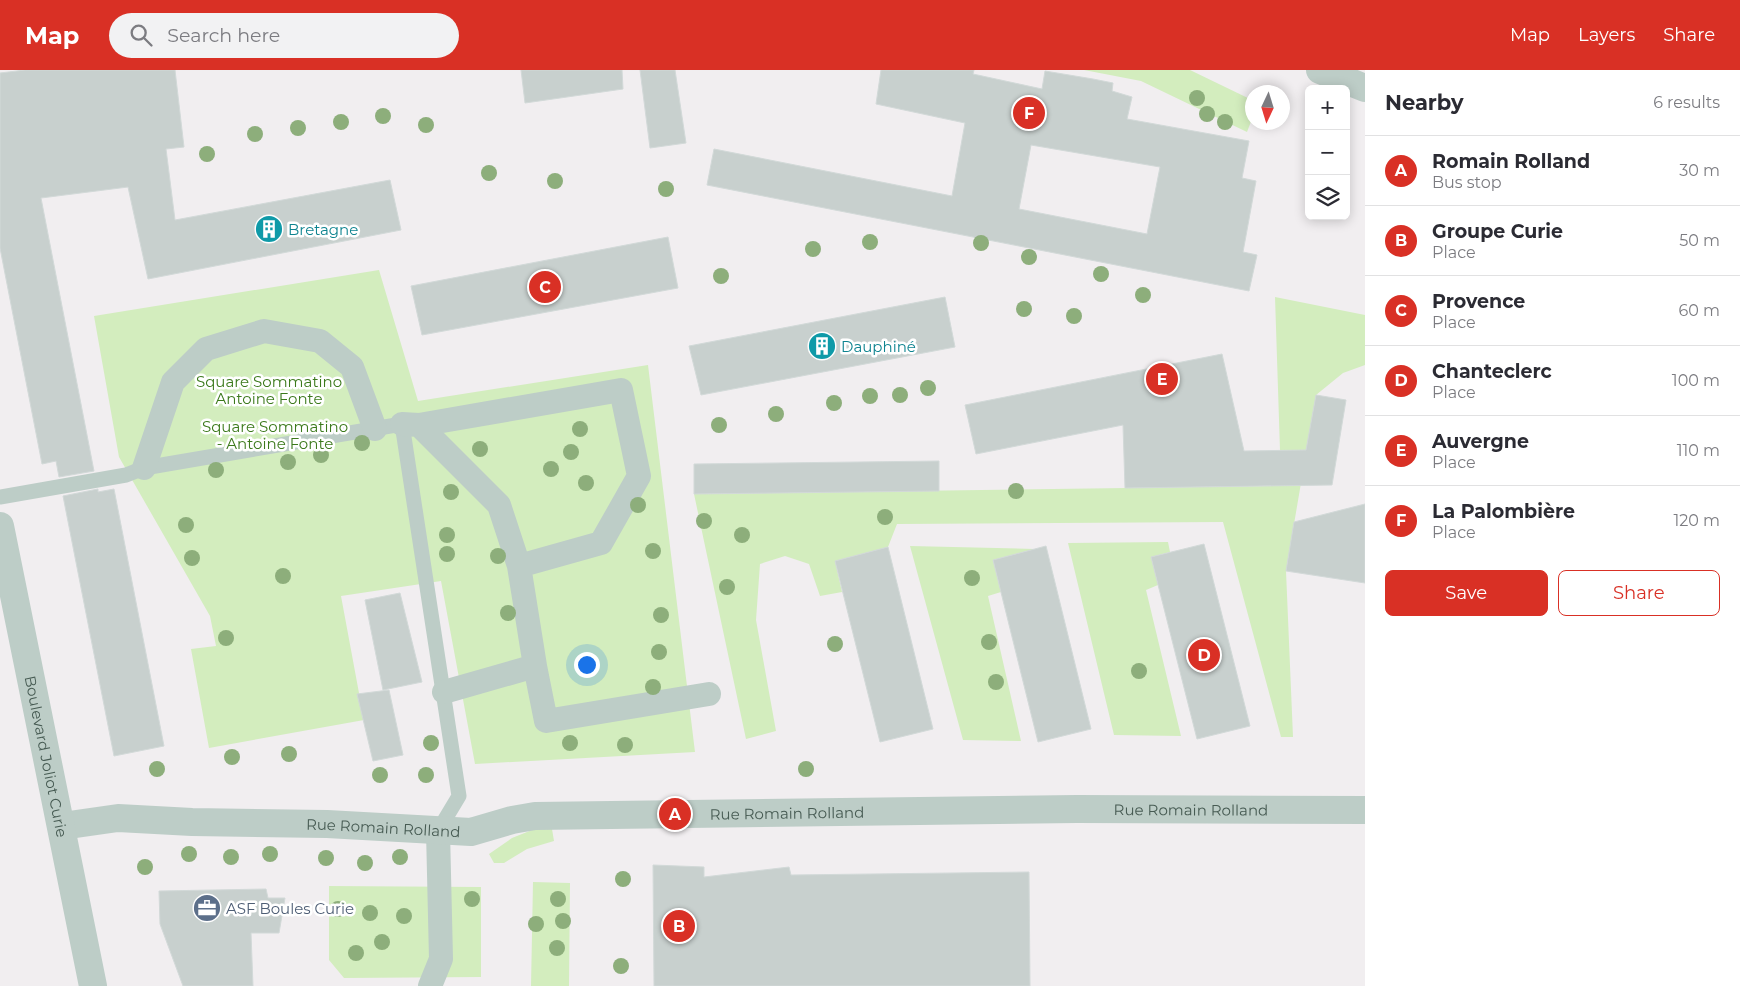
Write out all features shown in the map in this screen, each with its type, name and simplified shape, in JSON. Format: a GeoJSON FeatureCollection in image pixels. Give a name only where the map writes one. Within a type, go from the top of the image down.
{"type":"FeatureCollection","features":[{"type":"Feature","properties":{"kind":"street"},"geometry":{"type":"LineString","coordinates":[[1320,70],[1365,88]]}},
{"type":"Feature","properties":{"kind":"street"},"geometry":{"type":"LineString","coordinates":[[144,468],[173,382],[206,350],[264,331],[320,341],[352,367],[375,429]]}},
{"type":"Feature","properties":{"kind":"street"},"geometry":{"type":"LineString","coordinates":[[411,425],[621,390],[639,476],[601,543],[519,566]]}},
{"type":"Feature","properties":{"kind":"street"},"geometry":{"type":"LineString","coordinates":[[411,425],[499,505],[519,566],[546,721],[709,694]]}},
{"type":"Feature","properties":{"kind":"street","name":"Boulevard Joliot Curie"},"geometry":{"type":"LineString","coordinates":[[0,526],[93,986]]}},
{"type":"Feature","properties":{"kind":"street"},"geometry":{"type":"LineString","coordinates":[[444,692],[535,666]]}},
{"type":"Feature","properties":{"kind":"street","name":"Rue Romain Rolland"},"geometry":{"type":"LineString","coordinates":[[62,826],[118,818],[192,822],[326,824],[438,832],[470,832],[512,820],[535,816],[1057,809],[1365,810]]}},
{"type":"Feature","properties":{"kind":"street"},"geometry":{"type":"LineString","coordinates":[[430,986],[441,959],[438,832]]}},
{"type":"Feature","properties":{"kind":"lane"},"geometry":{"type":"LineString","coordinates":[[0,497],[126,475],[144,468],[375,429],[411,425],[444,692],[459,796],[438,832]]}},
{"type":"Feature","properties":{"kind":"green space"},"geometry":{"type":"Polygon","coordinates":[[[1084,70],[1190,70],[1245,97],[1245,130],[1248,130],[1247,132],[1141,81],[1084,70]]]}},
{"type":"Feature","properties":{"kind":"green space","name":"Square Sommatino - Antoine Fonte"},"geometry":{"type":"Polygon","coordinates":[[[379,270],[418,401],[648,365],[695,752],[475,764],[441,581],[341,596],[364,720],[209,748],[191,649],[216,646],[210,616],[119,457],[94,316],[379,270]]]}},
{"type":"Feature","properties":{"kind":"green space"},"geometry":{"type":"Polygon","coordinates":[[[1275,297],[1365,315],[1365,365],[1343,373],[1316,395],[1286,571],[1293,737],[1281,737],[1223,522],[897,524],[888,547],[835,561],[842,592],[820,596],[809,564],[785,556],[760,564],[756,620],[776,731],[746,739],[694,494],[1272,486],[1281,481],[1275,297]]]}},
{"type":"Feature","properties":{"kind":"green space"},"geometry":{"type":"Polygon","coordinates":[[[1168,542],[1170,552],[1151,557],[1158,585],[1146,590],[1181,736],[1114,735],[1068,543],[1168,542]]]}},
{"type":"Feature","properties":{"kind":"green space"},"geometry":{"type":"Polygon","coordinates":[[[910,546],[1035,549],[993,560],[1001,592],[988,596],[1021,741],[963,740],[910,546]]]}},
{"type":"Feature","properties":{"kind":"green space"},"geometry":{"type":"Polygon","coordinates":[[[537,828],[552,829],[554,841],[527,849],[504,863],[494,863],[489,854],[512,838],[537,828]]]}},
{"type":"Feature","properties":{"kind":"green space"},"geometry":{"type":"Polygon","coordinates":[[[533,882],[570,883],[569,986],[531,986],[533,882]]]}},
{"type":"Feature","properties":{"kind":"green space"},"geometry":{"type":"Polygon","coordinates":[[[329,886],[481,887],[481,977],[344,978],[329,960],[329,886]]]}},
{"type":"Feature","properties":{"kind":"building"},"geometry":{"type":"Polygon","coordinates":[[[25,70],[175,70],[184,147],[166,149],[175,220],[390,180],[401,230],[148,279],[128,187],[41,198],[94,471],[59,477],[56,461],[42,464],[0,248],[0,73],[25,70]]]}},
{"type":"Feature","properties":{"kind":"building"},"geometry":{"type":"Polygon","coordinates":[[[521,70],[622,70],[623,89],[525,103],[521,70]]]}},
{"type":"Feature","properties":{"kind":"building"},"geometry":{"type":"Polygon","coordinates":[[[640,70],[675,70],[686,143],[650,148],[640,70]]]}},
{"type":"Feature","properties":{"kind":"building"},"geometry":{"type":"Polygon","coordinates":[[[881,70],[974,70],[973,74],[1042,89],[1045,71],[1113,83],[1112,91],[1132,97],[1127,119],[1249,141],[1242,178],[1256,181],[1243,252],[1257,255],[1249,291],[707,185],[714,149],[952,196],[965,123],[876,104],[881,70]],[[1031,145],[1019,209],[1147,234],[1160,167],[1031,145]]]}},
{"type":"Feature","properties":{"kind":"building"},"geometry":{"type":"Polygon","coordinates":[[[668,237],[678,288],[422,335],[411,286],[668,237]]]}},
{"type":"Feature","properties":{"kind":"building","name":"Dauphiné"},"geometry":{"type":"Polygon","coordinates":[[[945,297],[955,347],[701,395],[689,346],[945,297]]]}},
{"type":"Feature","properties":{"kind":"building"},"geometry":{"type":"Polygon","coordinates":[[[1222,354],[1244,451],[1306,450],[1316,395],[1346,400],[1332,485],[1125,488],[1123,425],[976,454],[965,405],[1222,354]]]}},
{"type":"Feature","properties":{"kind":"building"},"geometry":{"type":"Polygon","coordinates":[[[939,461],[939,491],[694,494],[694,464],[939,461]]]}},
{"type":"Feature","properties":{"kind":"building"},"geometry":{"type":"Polygon","coordinates":[[[98,489],[98,492],[114,489],[164,746],[114,756],[63,496],[98,489]]]}},
{"type":"Feature","properties":{"kind":"building"},"geometry":{"type":"Polygon","coordinates":[[[1365,504],[1365,583],[1286,571],[1294,522],[1365,504]]]}},
{"type":"Feature","properties":{"kind":"building"},"geometry":{"type":"Polygon","coordinates":[[[1204,544],[1250,726],[1197,739],[1151,557],[1204,544]]]}},
{"type":"Feature","properties":{"kind":"building"},"geometry":{"type":"Polygon","coordinates":[[[1046,546],[1091,729],[1038,742],[993,560],[1046,546]]]}},
{"type":"Feature","properties":{"kind":"building"},"geometry":{"type":"Polygon","coordinates":[[[888,547],[933,729],[880,742],[835,561],[888,547]]]}},
{"type":"Feature","properties":{"kind":"building"},"geometry":{"type":"Polygon","coordinates":[[[400,593],[422,682],[383,690],[365,600],[400,593]]]}},
{"type":"Feature","properties":{"kind":"building"},"geometry":{"type":"Polygon","coordinates":[[[389,690],[403,755],[373,761],[357,694],[389,690]]]}},
{"type":"Feature","properties":{"kind":"building"},"geometry":{"type":"Polygon","coordinates":[[[653,865],[704,867],[704,877],[789,867],[791,875],[1029,872],[1030,986],[654,986],[653,865]]]}},
{"type":"Feature","properties":{"kind":"building"},"geometry":{"type":"Polygon","coordinates":[[[266,889],[268,898],[285,898],[279,933],[251,933],[253,986],[183,986],[160,924],[159,891],[266,889]]]}},
{"type":"Feature","properties":{"kind":"place","name":"La Palombière"},"geometry":{"type":"Point","coordinates":[1029,113]}},
{"type":"Feature","properties":{"kind":"place","name":"Bretagne"},"geometry":{"type":"Point","coordinates":[269,229]}},
{"type":"Feature","properties":{"kind":"place","name":"Provence"},"geometry":{"type":"Point","coordinates":[545,287]}},
{"type":"Feature","properties":{"kind":"place","name":"Dauphiné"},"geometry":{"type":"Point","coordinates":[822,346]}},
{"type":"Feature","properties":{"kind":"place","name":"Auvergne"},"geometry":{"type":"Point","coordinates":[1162,379]}},
{"type":"Feature","properties":{"kind":"place","name":"Chanteclerc"},"geometry":{"type":"Point","coordinates":[1204,655]}},
{"type":"Feature","properties":{"kind":"place","name":"Romain Rolland"},"geometry":{"type":"Point","coordinates":[675,814]}},
{"type":"Feature","properties":{"kind":"place","name":"ASF Boules Curie"},"geometry":{"type":"Point","coordinates":[207,908]}},
{"type":"Feature","properties":{"kind":"place","name":"Groupe Curie"},"geometry":{"type":"Point","coordinates":[679,926]}},
{"type":"Feature","properties":{"kind":"park label","name":"Square Sommatino Antoine Fonte"},"geometry":{"type":"Point","coordinates":[269,390]}}]}
